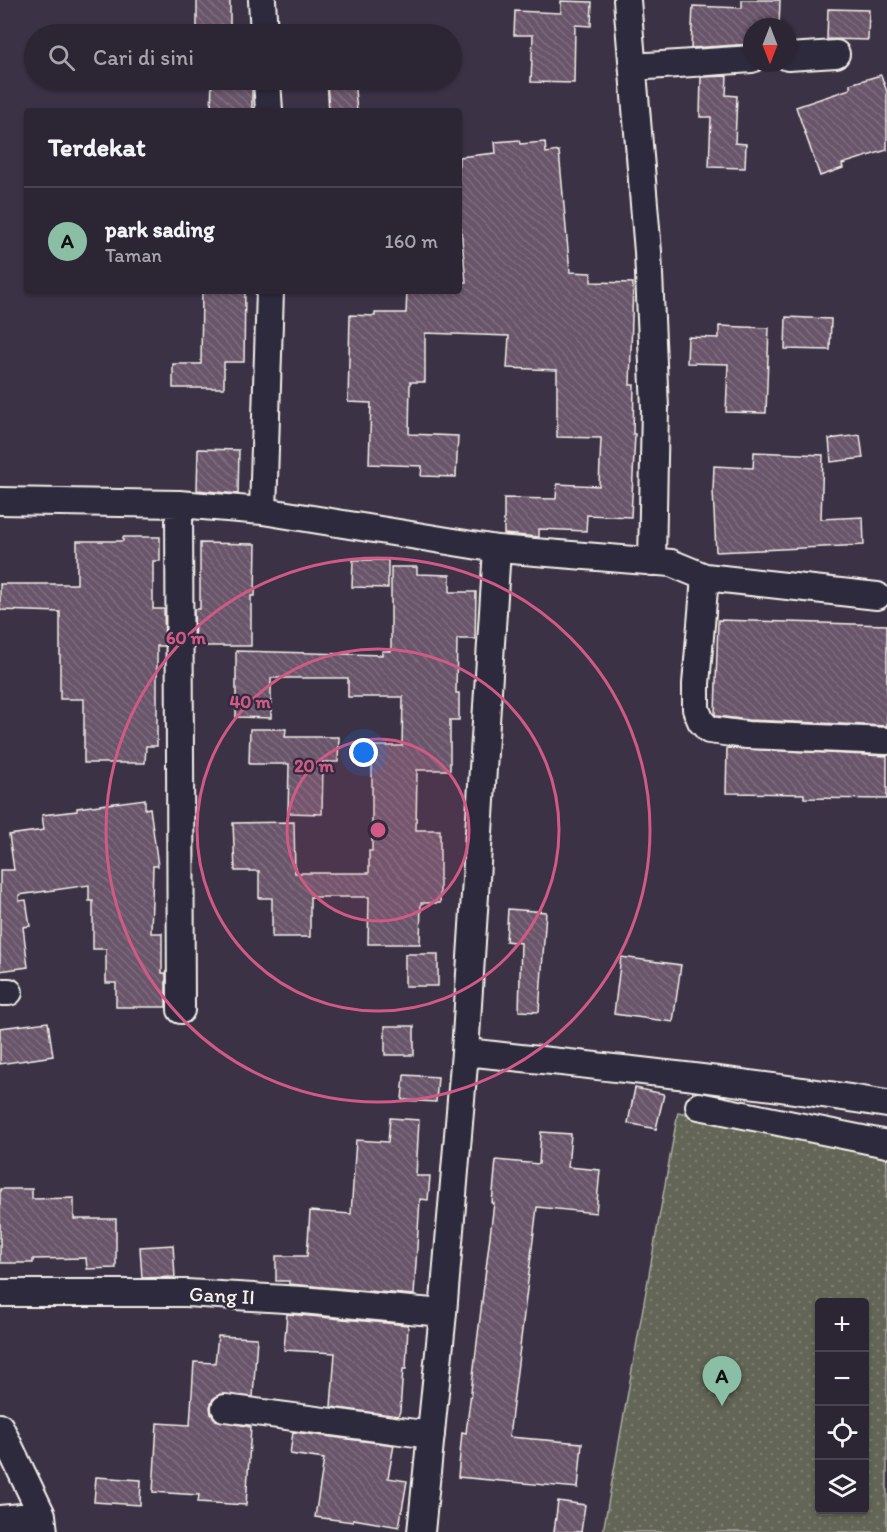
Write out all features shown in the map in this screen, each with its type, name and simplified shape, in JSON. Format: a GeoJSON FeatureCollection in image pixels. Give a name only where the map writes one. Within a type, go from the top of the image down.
{"type":"FeatureCollection","features":[{"type":"Feature","properties":{"kind":"street"},"geometry":{"type":"LineString","coordinates":[[262,0],[263,24]]}},
{"type":"Feature","properties":{"kind":"street"},"geometry":{"type":"LineString","coordinates":[[627,0],[648,252],[655,408],[652,562]]}},
{"type":"Feature","properties":{"kind":"street"},"geometry":{"type":"LineString","coordinates":[[797,56],[836,54]]}},
{"type":"Feature","properties":{"kind":"street"},"geometry":{"type":"LineString","coordinates":[[633,67],[743,60]]}},
{"type":"Feature","properties":{"kind":"street"},"geometry":{"type":"LineString","coordinates":[[268,90],[269,108]]}},
{"type":"Feature","properties":{"kind":"street"},"geometry":{"type":"LineString","coordinates":[[263,511],[270,294]]}},
{"type":"Feature","properties":{"kind":"street"},"geometry":{"type":"LineString","coordinates":[[0,501],[179,504],[263,511],[497,549],[672,563],[705,577],[878,596]]}},
{"type":"Feature","properties":{"kind":"street"},"geometry":{"type":"LineString","coordinates":[[179,504],[181,1010]]}},
{"type":"Feature","properties":{"kind":"street"},"geometry":{"type":"LineString","coordinates":[[421,1532],[443,1313],[465,1052],[497,549]]}},
{"type":"Feature","properties":{"kind":"street"},"geometry":{"type":"LineString","coordinates":[[705,577],[696,709],[701,721],[709,730],[747,735],[887,741]]}},
{"type":"Feature","properties":{"kind":"street"},"geometry":{"type":"LineString","coordinates":[[465,1052],[624,1069],[887,1104]]}},
{"type":"Feature","properties":{"kind":"street"},"geometry":{"type":"LineString","coordinates":[[699,1106],[887,1144]]}},
{"type":"Feature","properties":{"kind":"street","name":"Gang II"},"geometry":{"type":"LineString","coordinates":[[0,1293],[186,1293],[302,1300],[443,1313]]}},
{"type":"Feature","properties":{"kind":"street"},"geometry":{"type":"LineString","coordinates":[[225,1408],[431,1435]]}},
{"type":"Feature","properties":{"kind":"street"},"geometry":{"type":"LineString","coordinates":[[0,1427],[43,1523],[0,1519]]}},
{"type":"Feature","properties":{"kind":"green space"},"geometry":{"type":"Polygon","coordinates":[[[678,1112],[887,1156],[887,1532],[603,1532],[678,1112]]]}},
{"type":"Feature","properties":{"kind":"building"},"geometry":{"type":"Polygon","coordinates":[[[197,0],[230,0],[230,24],[197,24],[197,0]]]}},
{"type":"Feature","properties":{"kind":"building"},"geometry":{"type":"Polygon","coordinates":[[[742,0],[780,0],[779,18],[743,18],[743,45],[691,48],[693,6],[742,8],[742,0]]]}},
{"type":"Feature","properties":{"kind":"building"},"geometry":{"type":"Polygon","coordinates":[[[561,1],[592,2],[591,26],[575,25],[574,83],[531,82],[533,35],[514,35],[515,11],[561,13],[561,1]]]}},
{"type":"Feature","properties":{"kind":"building"},"geometry":{"type":"Polygon","coordinates":[[[828,9],[869,10],[868,40],[827,39],[828,9]]]}},
{"type":"Feature","properties":{"kind":"building"},"geometry":{"type":"Polygon","coordinates":[[[881,75],[887,92],[887,150],[842,164],[843,168],[820,176],[796,107],[850,89],[850,84],[881,75]]]}},
{"type":"Feature","properties":{"kind":"building"},"geometry":{"type":"Polygon","coordinates":[[[727,76],[726,95],[737,96],[735,143],[746,144],[745,168],[709,167],[711,117],[700,117],[701,77],[727,76]]]}},
{"type":"Feature","properties":{"kind":"building"},"geometry":{"type":"Polygon","coordinates":[[[212,90],[252,90],[252,108],[211,108],[212,90]]]}},
{"type":"Feature","properties":{"kind":"building"},"geometry":{"type":"Polygon","coordinates":[[[328,90],[355,90],[357,108],[329,108],[328,90]]]}},
{"type":"Feature","properties":{"kind":"building"},"geometry":{"type":"Polygon","coordinates":[[[519,140],[520,144],[545,142],[546,153],[559,151],[570,272],[591,273],[591,282],[633,283],[630,385],[634,385],[633,434],[635,434],[631,517],[587,515],[586,531],[539,529],[539,537],[504,534],[504,498],[556,499],[557,484],[599,486],[601,438],[557,437],[557,370],[507,368],[509,336],[425,333],[425,382],[410,382],[409,434],[458,436],[456,477],[421,476],[422,466],[369,464],[371,403],[348,402],[350,315],[375,316],[375,313],[406,313],[407,294],[462,294],[462,282],[466,282],[462,239],[462,157],[496,153],[495,142],[519,140]]]}},
{"type":"Feature","properties":{"kind":"building"},"geometry":{"type":"Polygon","coordinates":[[[202,294],[245,294],[244,362],[224,362],[224,388],[173,388],[173,364],[201,364],[202,294]]]}},
{"type":"Feature","properties":{"kind":"building"},"geometry":{"type":"Polygon","coordinates":[[[786,317],[831,319],[830,350],[785,349],[786,317]]]}},
{"type":"Feature","properties":{"kind":"building"},"geometry":{"type":"Polygon","coordinates":[[[719,326],[769,328],[766,413],[726,412],[728,364],[687,363],[688,337],[719,338],[719,326]]]}},
{"type":"Feature","properties":{"kind":"building"},"geometry":{"type":"Polygon","coordinates":[[[860,435],[863,458],[831,462],[829,439],[860,435]]]}},
{"type":"Feature","properties":{"kind":"building"},"geometry":{"type":"Polygon","coordinates":[[[198,449],[239,450],[238,494],[197,490],[198,449]]]}},
{"type":"Feature","properties":{"kind":"building"},"geometry":{"type":"Polygon","coordinates":[[[754,452],[823,455],[821,519],[863,517],[864,545],[716,552],[714,466],[753,468],[754,452]]]}},
{"type":"Feature","properties":{"kind":"building"},"geometry":{"type":"Polygon","coordinates":[[[123,537],[160,537],[160,561],[153,561],[153,609],[164,609],[165,646],[157,646],[157,746],[146,746],[145,763],[84,763],[84,699],[60,699],[60,612],[0,610],[0,584],[77,584],[77,541],[123,541],[123,537]]]}},
{"type":"Feature","properties":{"kind":"building"},"geometry":{"type":"Polygon","coordinates":[[[200,543],[256,544],[255,596],[251,596],[251,646],[195,646],[194,609],[200,609],[200,543]]]}},
{"type":"Feature","properties":{"kind":"building"},"geometry":{"type":"Polygon","coordinates":[[[353,560],[388,560],[388,588],[352,587],[353,560]]]}},
{"type":"Feature","properties":{"kind":"building"},"geometry":{"type":"Polygon","coordinates":[[[391,567],[417,567],[417,574],[450,575],[450,592],[476,592],[475,639],[457,639],[456,693],[459,693],[459,720],[450,720],[450,770],[417,770],[416,830],[440,830],[440,903],[421,903],[420,944],[368,944],[369,897],[310,897],[310,937],[272,937],[272,898],[259,898],[259,871],[235,871],[233,823],[294,822],[295,873],[369,873],[369,851],[372,851],[372,746],[402,746],[403,697],[348,697],[348,678],[271,678],[271,718],[236,717],[236,651],[382,655],[382,651],[391,651],[391,567]]]}},
{"type":"Feature","properties":{"kind":"building"},"geometry":{"type":"Polygon","coordinates":[[[718,620],[887,625],[887,726],[748,720],[717,716],[715,714],[718,620]]]}},
{"type":"Feature","properties":{"kind":"building"},"geometry":{"type":"Polygon","coordinates":[[[250,729],[286,729],[285,737],[339,737],[338,762],[323,762],[322,814],[288,813],[289,764],[249,764],[250,729]]]}},
{"type":"Feature","properties":{"kind":"building"},"geometry":{"type":"Polygon","coordinates":[[[727,748],[887,756],[887,799],[804,798],[804,794],[726,793],[727,748]]]}},
{"type":"Feature","properties":{"kind":"building"},"geometry":{"type":"Polygon","coordinates":[[[145,799],[145,809],[150,808],[158,866],[153,866],[151,933],[162,933],[162,973],[166,973],[166,1007],[116,1007],[116,983],[106,983],[106,949],[93,949],[93,901],[89,901],[89,885],[19,895],[19,901],[26,900],[30,926],[23,927],[28,967],[0,971],[0,870],[14,870],[9,835],[44,830],[42,815],[145,799]]]}},
{"type":"Feature","properties":{"kind":"building"},"geometry":{"type":"Polygon","coordinates":[[[508,909],[546,912],[539,1012],[519,1011],[521,943],[506,941],[508,909]]]}},
{"type":"Feature","properties":{"kind":"building"},"geometry":{"type":"Polygon","coordinates":[[[405,954],[438,954],[438,986],[405,986],[405,954]]]}},
{"type":"Feature","properties":{"kind":"building"},"geometry":{"type":"Polygon","coordinates":[[[621,957],[681,965],[673,1022],[614,1014],[621,957]]]}},
{"type":"Feature","properties":{"kind":"building"},"geometry":{"type":"Polygon","coordinates":[[[48,1022],[53,1056],[0,1064],[0,1028],[48,1022]]]}},
{"type":"Feature","properties":{"kind":"building"},"geometry":{"type":"Polygon","coordinates":[[[385,1026],[414,1026],[414,1055],[385,1055],[385,1026]]]}},
{"type":"Feature","properties":{"kind":"building"},"geometry":{"type":"Polygon","coordinates":[[[404,1075],[438,1077],[436,1102],[402,1100],[404,1075]]]}},
{"type":"Feature","properties":{"kind":"building"},"geometry":{"type":"Polygon","coordinates":[[[635,1088],[664,1094],[656,1129],[628,1123],[635,1088]]]}},
{"type":"Feature","properties":{"kind":"building"},"geometry":{"type":"Polygon","coordinates":[[[390,1118],[419,1120],[416,1176],[430,1176],[428,1200],[420,1199],[414,1295],[276,1281],[276,1256],[307,1256],[310,1211],[351,1214],[356,1140],[388,1142],[390,1118]]]}},
{"type":"Feature","properties":{"kind":"building"},"geometry":{"type":"Polygon","coordinates":[[[541,1132],[571,1134],[568,1167],[600,1170],[596,1213],[537,1207],[509,1437],[582,1443],[578,1488],[458,1477],[462,1432],[466,1433],[494,1203],[492,1203],[496,1160],[539,1164],[541,1132]]]}},
{"type":"Feature","properties":{"kind":"building"},"geometry":{"type":"Polygon","coordinates":[[[0,1189],[32,1189],[32,1199],[74,1198],[74,1219],[116,1219],[116,1268],[87,1269],[86,1258],[33,1259],[33,1263],[0,1263],[0,1189]]]}},
{"type":"Feature","properties":{"kind":"building"},"geometry":{"type":"Polygon","coordinates":[[[173,1245],[175,1277],[142,1278],[140,1247],[173,1245]]]}},
{"type":"Feature","properties":{"kind":"building"},"geometry":{"type":"Polygon","coordinates":[[[287,1314],[408,1325],[406,1369],[403,1369],[398,1416],[331,1407],[335,1353],[284,1350],[287,1314]]]}},
{"type":"Feature","properties":{"kind":"building"},"geometry":{"type":"Polygon","coordinates":[[[218,1336],[257,1338],[253,1397],[220,1394],[213,1399],[210,1407],[211,1414],[216,1420],[251,1427],[246,1505],[198,1502],[199,1495],[153,1492],[157,1423],[190,1425],[194,1362],[215,1363],[218,1336]]]}},
{"type":"Feature","properties":{"kind":"building"},"geometry":{"type":"Polygon","coordinates":[[[293,1432],[394,1445],[388,1478],[407,1481],[399,1527],[353,1519],[353,1522],[315,1517],[324,1459],[290,1454],[293,1432]]]}},
{"type":"Feature","properties":{"kind":"building"},"geometry":{"type":"Polygon","coordinates":[[[96,1477],[141,1480],[140,1505],[94,1502],[96,1477]]]}},
{"type":"Feature","properties":{"kind":"building"},"geometry":{"type":"Polygon","coordinates":[[[558,1501],[585,1505],[581,1532],[554,1532],[558,1501]]]}},
{"type":"Feature","properties":{"kind":"place","name":"park sading"},"geometry":{"type":"Point","coordinates":[722,1406]}}]}
